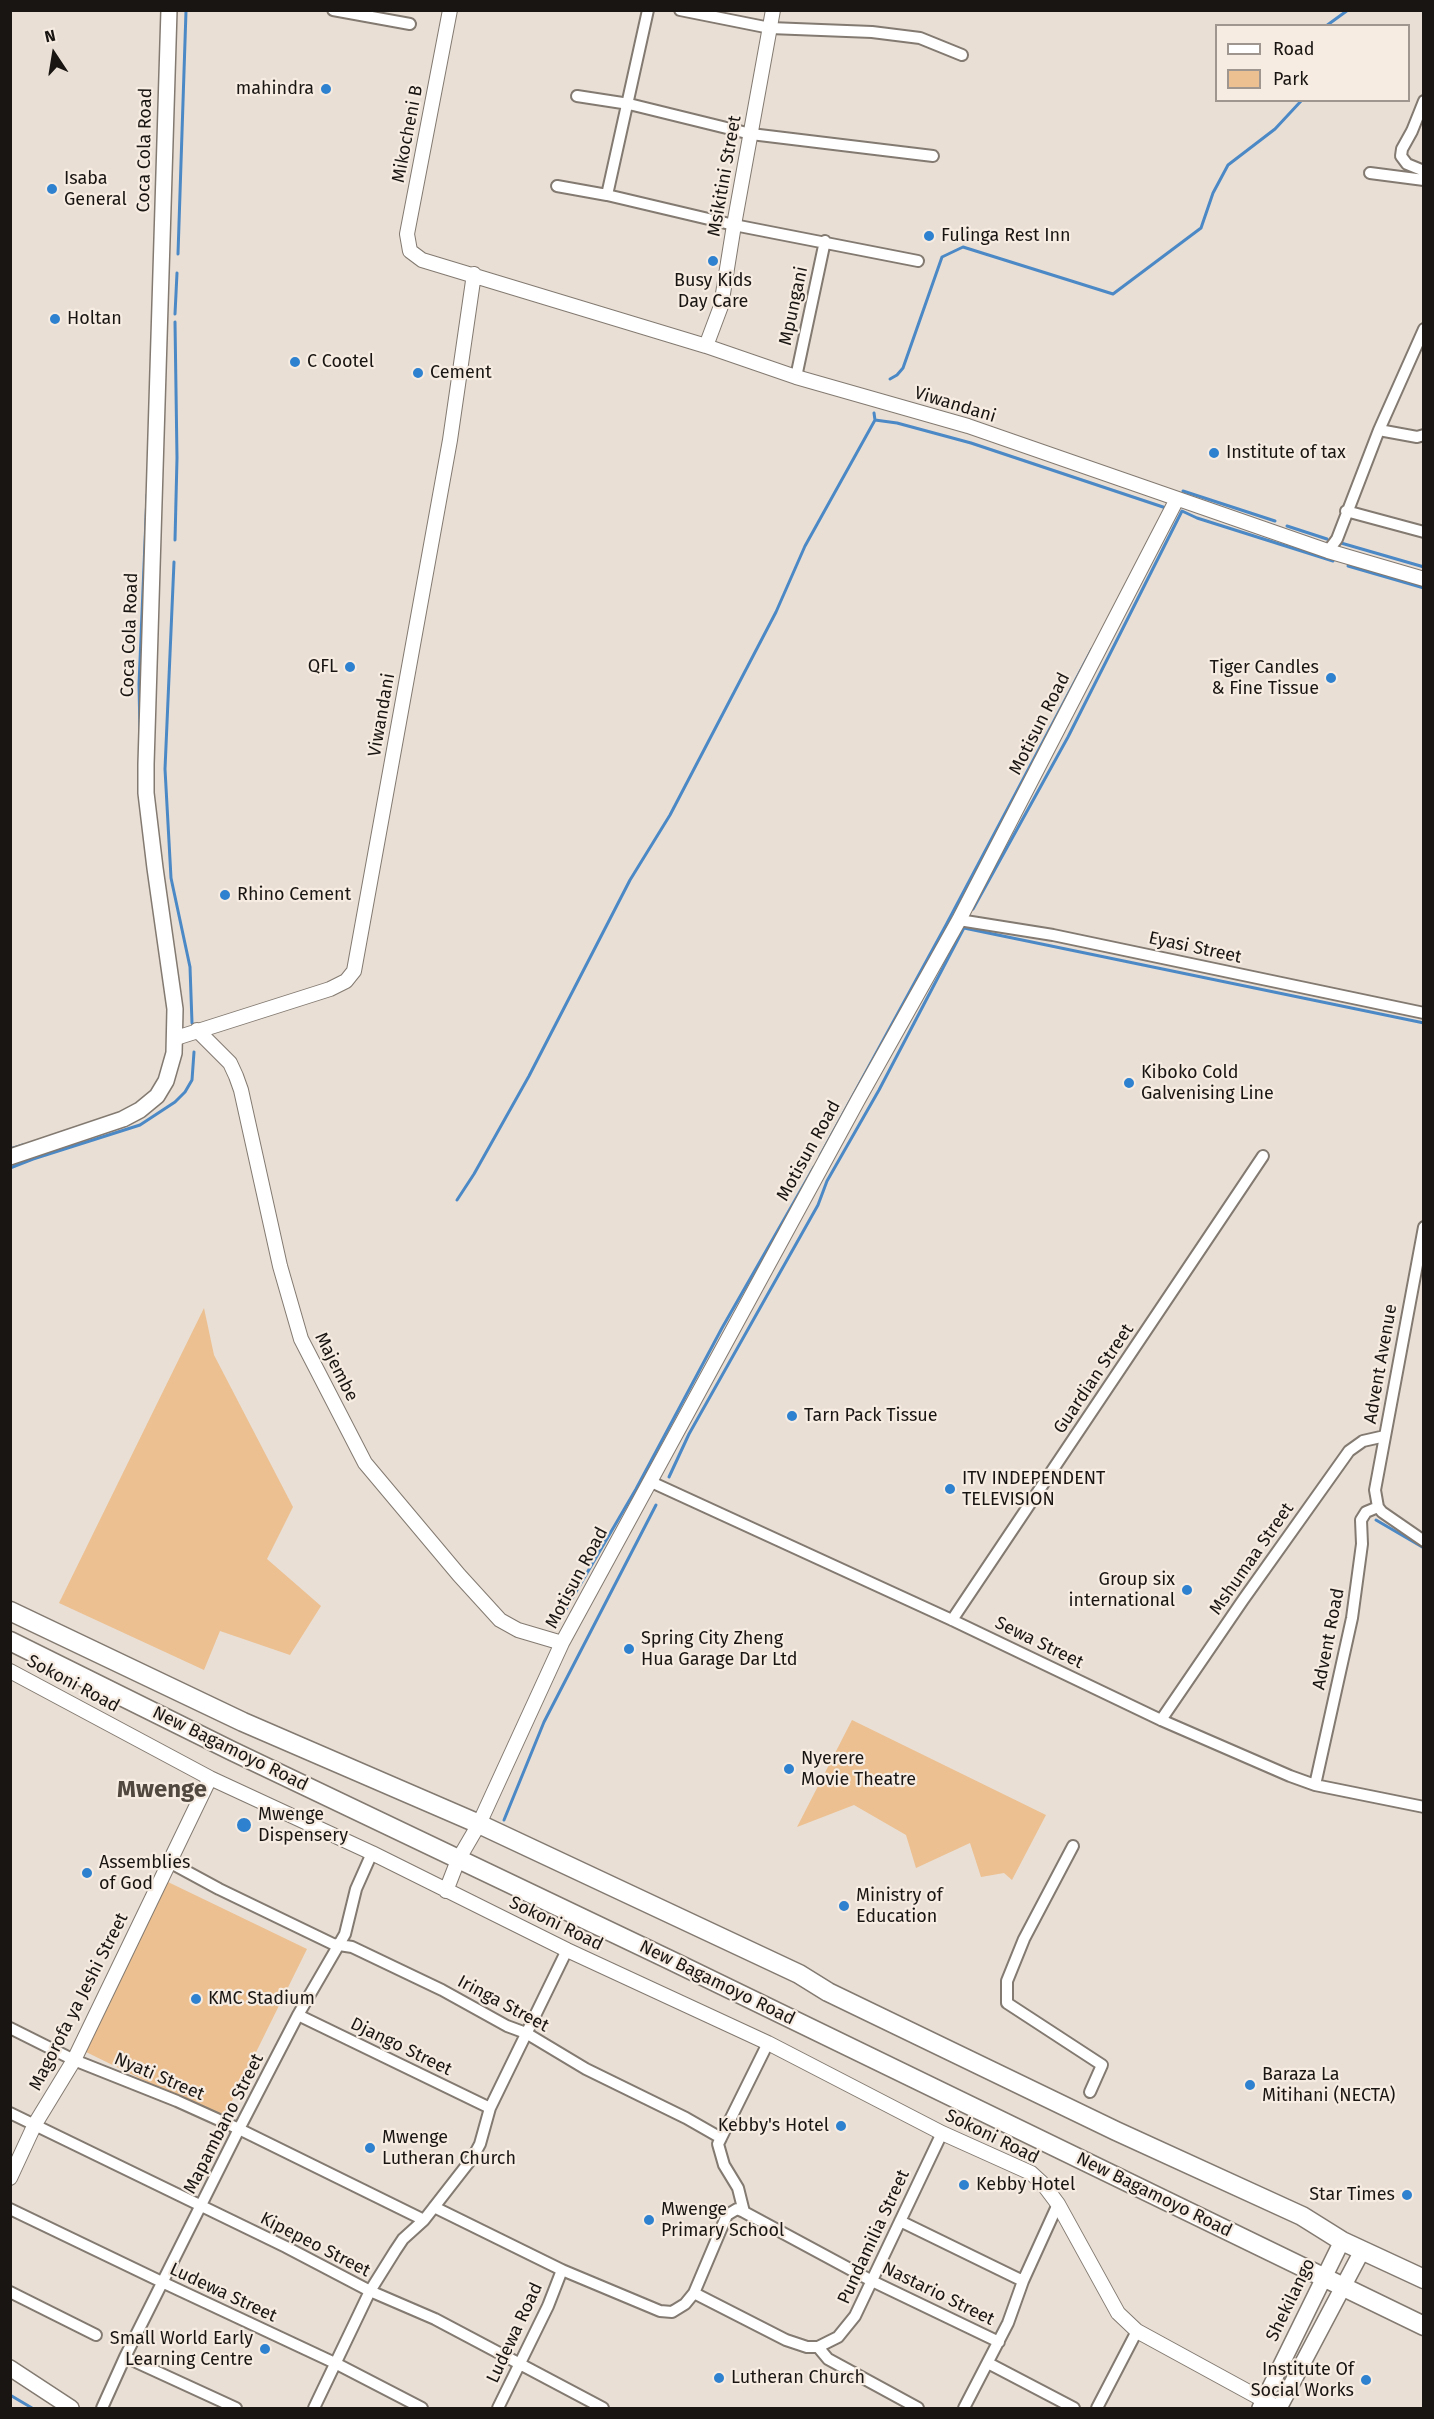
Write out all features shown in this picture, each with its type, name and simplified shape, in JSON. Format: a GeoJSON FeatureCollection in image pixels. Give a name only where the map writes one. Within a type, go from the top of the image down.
{"type":"FeatureCollection","features":[{"type":"Feature","properties":{"kind":"highway","name":"New Bagamoyo Road"},"geometry":{"type":"LineString","coordinates":[[10,1611],[243,1722],[479,1824],[799,1974],[828,1992],[1116,2131],[1302,2216],[1342,2241],[1424,2279]]}},
{"type":"Feature","properties":{"kind":"highway","name":"New Bagamoyo Road"},"geometry":{"type":"LineString","coordinates":[[10,1641],[1282,2258],[1325,2276],[1424,2326]]}},
{"type":"Feature","properties":{"kind":"main road","name":"Coca Cola Road"},"geometry":{"type":"LineString","coordinates":[[10,1157],[123,1119],[140,1110],[157,1096],[166,1081],[176,1038],[170,959],[155,868],[146,793],[169,10]]}},
{"type":"Feature","properties":{"kind":"main road","name":"Shekilango"},"geometry":{"type":"LineString","coordinates":[[1262,2405],[1342,2241]]}},
{"type":"Feature","properties":{"kind":"main road"},"geometry":{"type":"LineString","coordinates":[[1279,2409],[1362,2251]]}},
{"type":"Feature","properties":{"kind":"main road"},"geometry":{"type":"LineString","coordinates":[[10,2368],[71,2409]]}},
{"type":"Feature","properties":{"kind":"street"},"geometry":{"type":"LineString","coordinates":[[333,10],[410,24]]}},
{"type":"Feature","properties":{"kind":"street","name":"Mikocheni B"},"geometry":{"type":"LineString","coordinates":[[422,260],[411,251],[407,234],[450,10]]}},
{"type":"Feature","properties":{"kind":"street"},"geometry":{"type":"LineString","coordinates":[[607,195],[648,10]]}},
{"type":"Feature","properties":{"kind":"street"},"geometry":{"type":"LineString","coordinates":[[680,10],[770,28],[872,32],[920,38],[962,55]]}},
{"type":"Feature","properties":{"kind":"street","name":"Msikitini Street"},"geometry":{"type":"LineString","coordinates":[[706,346],[721,306],[773,10]]}},
{"type":"Feature","properties":{"kind":"street"},"geometry":{"type":"LineString","coordinates":[[577,96],[629,104],[751,134],[933,156]]}},
{"type":"Feature","properties":{"kind":"street"},"geometry":{"type":"LineString","coordinates":[[1424,101],[1401,156],[1407,164],[1424,171]]}},
{"type":"Feature","properties":{"kind":"street"},"geometry":{"type":"LineString","coordinates":[[1370,173],[1424,180]]}},
{"type":"Feature","properties":{"kind":"street"},"geometry":{"type":"LineString","coordinates":[[557,186],[607,195],[734,225],[918,261]]}},
{"type":"Feature","properties":{"kind":"street","name":"Mpungani"},"geometry":{"type":"LineString","coordinates":[[796,377],[825,241]]}},
{"type":"Feature","properties":{"kind":"street","name":"Viwandani"},"geometry":{"type":"LineString","coordinates":[[422,260],[706,346],[796,377],[968,426],[1328,551],[1424,579]]}},
{"type":"Feature","properties":{"kind":"street","name":"Viwandani"},"geometry":{"type":"LineString","coordinates":[[176,1038],[330,989],[346,981],[354,971],[450,440],[474,274]]}},
{"type":"Feature","properties":{"kind":"street"},"geometry":{"type":"LineString","coordinates":[[1328,551],[1337,539],[1379,430],[1424,329]]}},
{"type":"Feature","properties":{"kind":"street"},"geometry":{"type":"LineString","coordinates":[[1379,430],[1417,437],[1424,435]]}},
{"type":"Feature","properties":{"kind":"street","name":"Motisun Road"},"geometry":{"type":"LineString","coordinates":[[446,1891],[458,1860],[479,1824],[562,1643],[959,920],[1177,499]]}},
{"type":"Feature","properties":{"kind":"street"},"geometry":{"type":"LineString","coordinates":[[1346,511],[1424,532]]}},
{"type":"Feature","properties":{"kind":"street","name":"Eyasi Street"},"geometry":{"type":"LineString","coordinates":[[959,920],[1053,935],[1424,1013]]}},
{"type":"Feature","properties":{"kind":"street","name":"Majembe"},"geometry":{"type":"LineString","coordinates":[[197,1030],[230,1063],[236,1076],[279,1266],[301,1339],[365,1463],[500,1620],[518,1630],[562,1643]]}},
{"type":"Feature","properties":{"kind":"street","name":"Guardian Street"},"geometry":{"type":"LineString","coordinates":[[952,1620],[1263,1156]]}},
{"type":"Feature","properties":{"kind":"street","name":"Advent Avenue"},"geometry":{"type":"LineString","coordinates":[[1378,1506],[1375,1490],[1424,1227]]}},
{"type":"Feature","properties":{"kind":"street","name":"Mshumaa Street"},"geometry":{"type":"LineString","coordinates":[[1161,1720],[1349,1451],[1363,1441],[1385,1436]]}},
{"type":"Feature","properties":{"kind":"street","name":"Sewa Street"},"geometry":{"type":"LineString","coordinates":[[650,1481],[952,1620],[1161,1720],[1315,1785],[1424,1807]]}},
{"type":"Feature","properties":{"kind":"street"},"geometry":{"type":"LineString","coordinates":[[1378,1506],[1388,1518],[1424,1541]]}},
{"type":"Feature","properties":{"kind":"street","name":"Advent Road"},"geometry":{"type":"LineString","coordinates":[[1315,1785],[1352,1618],[1362,1544],[1361,1520],[1366,1512],[1378,1506]]}},
{"type":"Feature","properties":{"kind":"street","name":"Sokoni Road"},"geometry":{"type":"LineString","coordinates":[[10,1671],[210,1778],[372,1853],[567,1950],[768,2043],[942,2133],[1031,2173],[1043,2184],[1058,2204],[1118,2313],[1137,2331],[1262,2405],[1279,2409]]}},
{"type":"Feature","properties":{"kind":"street","name":"Magorofa ya Jeshi Street"},"geometry":{"type":"LineString","coordinates":[[10,2178],[35,2124],[74,2060],[210,1778]]}},
{"type":"Feature","properties":{"kind":"street"},"geometry":{"type":"LineString","coordinates":[[1073,1846],[1024,1939],[1007,1981],[1007,2003],[1102,2065],[1090,2092]]}},
{"type":"Feature","properties":{"kind":"street","name":"Mapambano Street"},"geometry":{"type":"LineString","coordinates":[[102,2409],[125,2357],[239,2129],[298,2015],[347,1929],[356,1889],[372,1853]]}},
{"type":"Feature","properties":{"kind":"street","name":"Iringa Street"},"geometry":{"type":"LineString","coordinates":[[171,1863],[337,1946],[352,1947],[442,1990],[507,2026],[526,2033],[585,2069],[686,2118],[721,2138]]}},
{"type":"Feature","properties":{"kind":"street"},"geometry":{"type":"LineString","coordinates":[[314,2409],[370,2291],[403,2240],[424,2220],[480,2145],[490,2108],[567,1950]]}},
{"type":"Feature","properties":{"kind":"street","name":"Django Street"},"geometry":{"type":"LineString","coordinates":[[298,2015],[490,2108]]}},
{"type":"Feature","properties":{"kind":"street","name":"Nyati Street"},"geometry":{"type":"LineString","coordinates":[[10,2028],[74,2060],[239,2129],[424,2220]]}},
{"type":"Feature","properties":{"kind":"street"},"geometry":{"type":"LineString","coordinates":[[744,2212],[738,2188],[724,2165],[718,2144],[768,2043]]}},
{"type":"Feature","properties":{"kind":"street","name":"Kipepeo Street"},"geometry":{"type":"LineString","coordinates":[[10,2113],[370,2291],[435,2319],[603,2409]]}},
{"type":"Feature","properties":{"kind":"street","name":"Pundamilia Street"},"geometry":{"type":"LineString","coordinates":[[818,2347],[838,2337],[855,2316],[942,2133]]}},
{"type":"Feature","properties":{"kind":"street"},"geometry":{"type":"LineString","coordinates":[[964,2409],[999,2342],[1023,2281],[1058,2204]]}},
{"type":"Feature","properties":{"kind":"street"},"geometry":{"type":"LineString","coordinates":[[434,2207],[562,2270],[660,2311],[672,2312],[679,2309],[694,2293],[727,2215],[737,2209],[744,2212]]}},
{"type":"Feature","properties":{"kind":"street","name":"Ludewa Street"},"geometry":{"type":"LineString","coordinates":[[10,2209],[337,2364],[422,2409]]}},
{"type":"Feature","properties":{"kind":"street","name":"Nastario Street"},"geometry":{"type":"LineString","coordinates":[[744,2212],[872,2281],[999,2342]]}},
{"type":"Feature","properties":{"kind":"street"},"geometry":{"type":"LineString","coordinates":[[900,2221],[1023,2281]]}},
{"type":"Feature","properties":{"kind":"street","name":"Ludewa Road"},"geometry":{"type":"LineString","coordinates":[[498,2409],[562,2270]]}},
{"type":"Feature","properties":{"kind":"street"},"geometry":{"type":"LineString","coordinates":[[10,2292],[96,2335]]}},
{"type":"Feature","properties":{"kind":"street"},"geometry":{"type":"LineString","coordinates":[[694,2293],[786,2340],[807,2347],[818,2347],[828,2359],[918,2409]]}},
{"type":"Feature","properties":{"kind":"street"},"geometry":{"type":"LineString","coordinates":[[1097,2409],[1137,2331]]}},
{"type":"Feature","properties":{"kind":"street"},"geometry":{"type":"LineString","coordinates":[[125,2357],[236,2409]]}},
{"type":"Feature","properties":{"kind":"street"},"geometry":{"type":"LineString","coordinates":[[988,2363],[1074,2409]]}},
{"type":"Feature","properties":{"kind":"green space"},"geometry":{"type":"Polygon","coordinates":[[[204,1308],[214,1355],[293,1507],[267,1559],[321,1606],[290,1655],[220,1631],[204,1670],[59,1603],[204,1308]]]}},
{"type":"Feature","properties":{"kind":"green space"},"geometry":{"type":"Polygon","coordinates":[[[852,1720],[1046,1815],[1012,1880],[1004,1873],[981,1877],[970,1843],[916,1868],[906,1835],[854,1805],[797,1827],[852,1720]]]}},
{"type":"Feature","properties":{"kind":"green space","name":"KMC Stadium"},"geometry":{"type":"Polygon","coordinates":[[[168,1882],[307,1949],[223,2119],[84,2051],[168,1882]]]}},
{"type":"Feature","properties":{"kind":"waterway"},"geometry":{"type":"LineString","coordinates":[[1329,24],[1348,10]]}},
{"type":"Feature","properties":{"kind":"waterway"},"geometry":{"type":"LineString","coordinates":[[178,254],[186,11]]}},
{"type":"Feature","properties":{"kind":"waterway"},"geometry":{"type":"LineString","coordinates":[[890,379],[903,368],[942,257],[963,247],[1113,294],[1201,228],[1213,193],[1228,165],[1275,129],[1300,102]]}},
{"type":"Feature","properties":{"kind":"waterway"},"geometry":{"type":"LineString","coordinates":[[175,314],[177,273]]}},
{"type":"Feature","properties":{"kind":"waterway"},"geometry":{"type":"LineString","coordinates":[[175,322],[177,458],[175,540]]}},
{"type":"Feature","properties":{"kind":"waterway"},"geometry":{"type":"LineString","coordinates":[[457,1200],[529,1076],[630,880],[670,815],[776,612],[805,546],[875,420],[874,413]]}},
{"type":"Feature","properties":{"kind":"waterway"},"geometry":{"type":"LineString","coordinates":[[875,420],[897,423],[971,443],[1166,508]]}},
{"type":"Feature","properties":{"kind":"waterway"},"geometry":{"type":"LineString","coordinates":[[1183,491],[1275,521]]}},
{"type":"Feature","properties":{"kind":"waterway"},"geometry":{"type":"LineString","coordinates":[[140,734],[139,684],[147,495]]}},
{"type":"Feature","properties":{"kind":"waterway"},"geometry":{"type":"LineString","coordinates":[[973,909],[1068,737],[1182,511],[1197,518],[1333,561]]}},
{"type":"Feature","properties":{"kind":"waterway"},"geometry":{"type":"LineString","coordinates":[[1287,526],[1327,539]]}},
{"type":"Feature","properties":{"kind":"waterway"},"geometry":{"type":"LineString","coordinates":[[1341,543],[1424,567]]}},
{"type":"Feature","properties":{"kind":"waterway"},"geometry":{"type":"LineString","coordinates":[[174,562],[165,769],[171,878],[190,967],[192,1023]]}},
{"type":"Feature","properties":{"kind":"waterway"},"geometry":{"type":"LineString","coordinates":[[1348,566],[1424,588]]}},
{"type":"Feature","properties":{"kind":"waterway"},"geometry":{"type":"LineString","coordinates":[[820,1156],[946,925],[1092,649]]}},
{"type":"Feature","properties":{"kind":"waterway"},"geometry":{"type":"LineString","coordinates":[[669,1477],[689,1434],[818,1205],[827,1181],[879,1090],[966,924]]}},
{"type":"Feature","properties":{"kind":"waterway"},"geometry":{"type":"LineString","coordinates":[[964,928],[1424,1023]]}},
{"type":"Feature","properties":{"kind":"waterway"},"geometry":{"type":"LineString","coordinates":[[10,1168],[140,1125],[175,1102],[185,1092],[192,1080],[194,1052]]}},
{"type":"Feature","properties":{"kind":"waterway"},"geometry":{"type":"LineString","coordinates":[[10,1149],[23,1145]]}},
{"type":"Feature","properties":{"kind":"waterway"},"geometry":{"type":"LineString","coordinates":[[556,1626],[636,1489],[722,1328],[814,1167]]}},
{"type":"Feature","properties":{"kind":"waterway"},"geometry":{"type":"LineString","coordinates":[[504,1820],[544,1722],[656,1505]]}},
{"type":"Feature","properties":{"kind":"waterway"},"geometry":{"type":"LineString","coordinates":[[1376,1520],[1424,1548]]}},
{"type":"Feature","properties":{"kind":"waterway"},"geometry":{"type":"LineString","coordinates":[[10,2395],[32,2408]]}},
{"type":"Feature","properties":{"kind":"place","name":"mahindra"},"geometry":{"type":"Point","coordinates":[326,89]}},
{"type":"Feature","properties":{"kind":"place","name":"Isaba General"},"geometry":{"type":"Point","coordinates":[52,189]}},
{"type":"Feature","properties":{"kind":"place","name":"Fulinga Rest Inn"},"geometry":{"type":"Point","coordinates":[929,236]}},
{"type":"Feature","properties":{"kind":"place","name":"Busy Kids Day Care"},"geometry":{"type":"Point","coordinates":[713,261]}},
{"type":"Feature","properties":{"kind":"place","name":"Holtan"},"geometry":{"type":"Point","coordinates":[55,319]}},
{"type":"Feature","properties":{"kind":"place","name":"C Cootel"},"geometry":{"type":"Point","coordinates":[295,362]}},
{"type":"Feature","properties":{"kind":"place","name":"Cement"},"geometry":{"type":"Point","coordinates":[418,373]}},
{"type":"Feature","properties":{"kind":"place","name":"Institute of tax"},"geometry":{"type":"Point","coordinates":[1214,453]}},
{"type":"Feature","properties":{"kind":"place","name":"QFL"},"geometry":{"type":"Point","coordinates":[350,667]}},
{"type":"Feature","properties":{"kind":"place","name":"Tiger Candles & Fine Tissue"},"geometry":{"type":"Point","coordinates":[1331,678]}},
{"type":"Feature","properties":{"kind":"place","name":"Rhino Cement"},"geometry":{"type":"Point","coordinates":[225,895]}},
{"type":"Feature","properties":{"kind":"place","name":"Kiboko Cold Galvenising Line"},"geometry":{"type":"Point","coordinates":[1129,1083]}},
{"type":"Feature","properties":{"kind":"place","name":"Tarn Pack Tissue"},"geometry":{"type":"Point","coordinates":[792,1416]}},
{"type":"Feature","properties":{"kind":"place","name":"ITV INDEPENDENT TELEVISION"},"geometry":{"type":"Point","coordinates":[950,1489]}},
{"type":"Feature","properties":{"kind":"place","name":"Group six international"},"geometry":{"type":"Point","coordinates":[1187,1590]}},
{"type":"Feature","properties":{"kind":"place","name":"Spring City Zheng Hua Garage Dar Ltd"},"geometry":{"type":"Point","coordinates":[629,1649]}},
{"type":"Feature","properties":{"kind":"place","name":"Nyerere Movie Theatre"},"geometry":{"type":"Point","coordinates":[789,1769]}},
{"type":"Feature","properties":{"kind":"place","name":"Mwenge Dispensery"},"geometry":{"type":"Point","coordinates":[244,1825]}},
{"type":"Feature","properties":{"kind":"place","name":"Assemblies of God"},"geometry":{"type":"Point","coordinates":[87,1873]}},
{"type":"Feature","properties":{"kind":"place","name":"Ministry of Education"},"geometry":{"type":"Point","coordinates":[844,1906]}},
{"type":"Feature","properties":{"kind":"place","name":"KMC Stadium"},"geometry":{"type":"Point","coordinates":[196,1999]}},
{"type":"Feature","properties":{"kind":"place","name":"Baraza La Mitihani (NECTA)"},"geometry":{"type":"Point","coordinates":[1250,2085]}},
{"type":"Feature","properties":{"kind":"place","name":"Kebby's Hotel"},"geometry":{"type":"Point","coordinates":[841,2126]}},
{"type":"Feature","properties":{"kind":"place","name":"Mwenge Lutheran Church"},"geometry":{"type":"Point","coordinates":[370,2148]}},
{"type":"Feature","properties":{"kind":"place","name":"Kebby Hotel"},"geometry":{"type":"Point","coordinates":[964,2185]}},
{"type":"Feature","properties":{"kind":"place","name":"Star Times"},"geometry":{"type":"Point","coordinates":[1407,2195]}},
{"type":"Feature","properties":{"kind":"place","name":"Mwenge Primary School"},"geometry":{"type":"Point","coordinates":[649,2220]}},
{"type":"Feature","properties":{"kind":"place","name":"Small World Early Learning Centre"},"geometry":{"type":"Point","coordinates":[265,2349]}},
{"type":"Feature","properties":{"kind":"place","name":"Lutheran Church"},"geometry":{"type":"Point","coordinates":[719,2378]}},
{"type":"Feature","properties":{"kind":"place","name":"Institute Of Social Works"},"geometry":{"type":"Point","coordinates":[1366,2380]}},
{"type":"Feature","properties":{"kind":"district","name":"Mwenge"},"geometry":{"type":"Point","coordinates":[162,1790]}}]}
